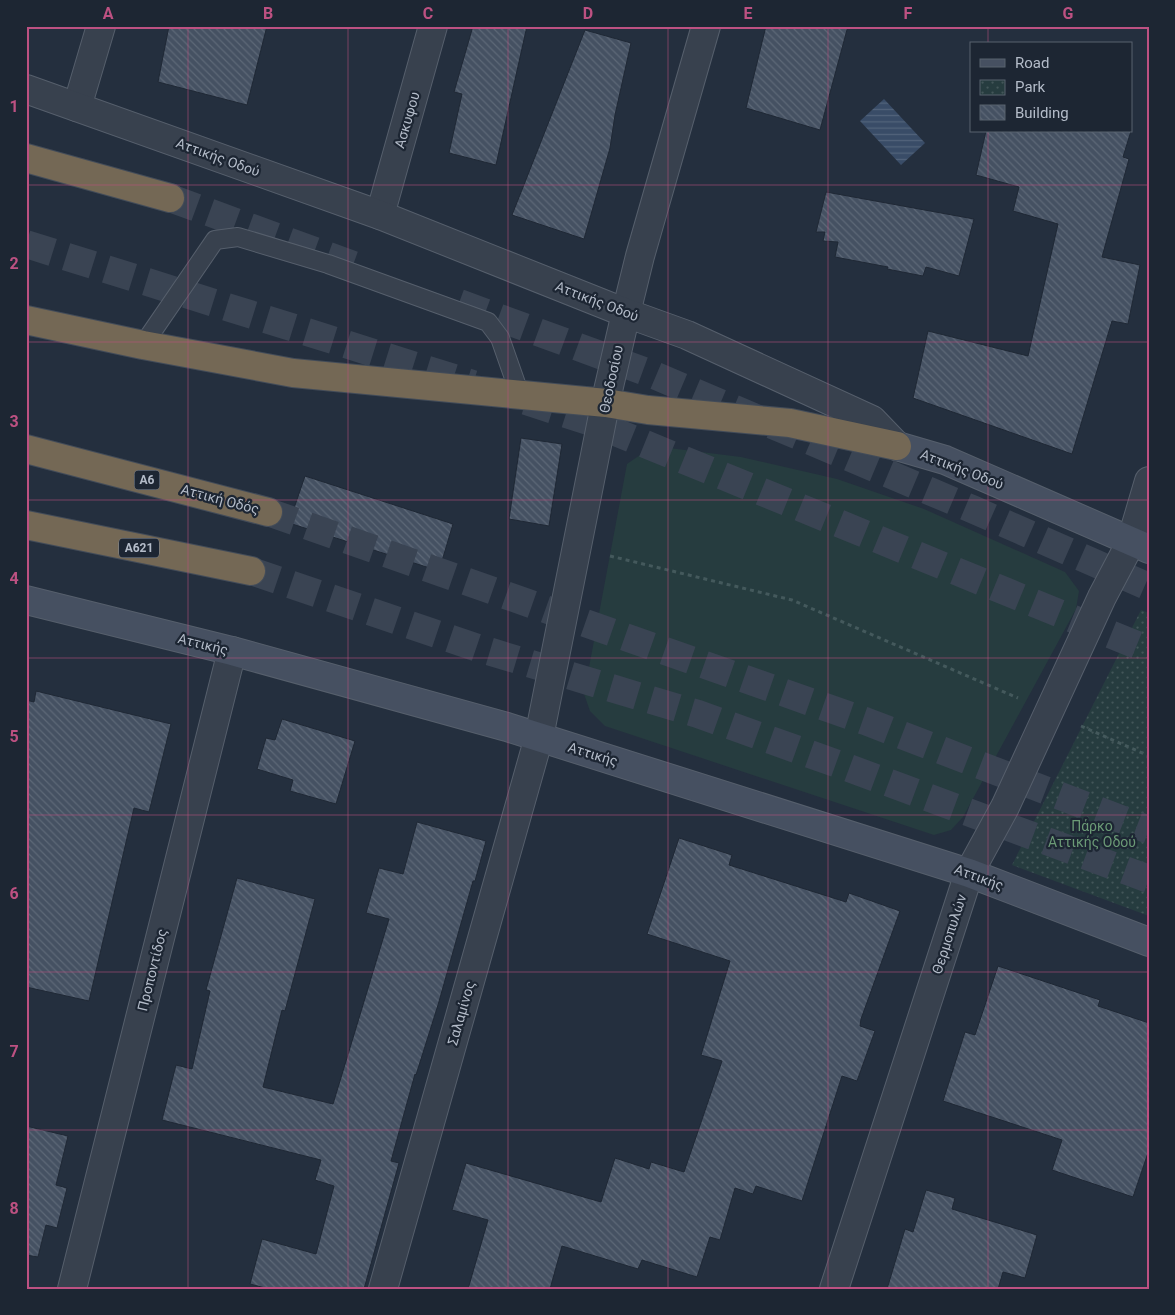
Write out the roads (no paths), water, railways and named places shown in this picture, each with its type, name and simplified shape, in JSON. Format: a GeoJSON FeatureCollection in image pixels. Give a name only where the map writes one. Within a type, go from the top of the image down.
{"type":"FeatureCollection","features":[{"type":"Feature","properties":{"kind":"highway"},"geometry":{"type":"LineString","coordinates":[[26,158],[170,198]]}},
{"type":"Feature","properties":{"kind":"highway"},"geometry":{"type":"LineString","coordinates":[[26,320],[143,345],[293,373],[606,403],[648,410],[790,424],[897,446]]}},
{"type":"Feature","properties":{"kind":"highway","name":"Αττική Οδός"},"geometry":{"type":"LineString","coordinates":[[26,449],[268,512]]}},
{"type":"Feature","properties":{"kind":"highway","name":"Α621"},"geometry":{"type":"LineString","coordinates":[[26,524],[251,571]]}},
{"type":"Feature","properties":{"kind":"main road","name":"Αττικής Οδού"},"geometry":{"type":"LineString","coordinates":[[897,446],[944,460],[1140,546]]}},
{"type":"Feature","properties":{"kind":"main road","name":"Αττικής"},"geometry":{"type":"LineString","coordinates":[[26,600],[232,651],[539,737],[969,873],[1149,942]]}},
{"type":"Feature","properties":{"kind":"street"},"geometry":{"type":"LineString","coordinates":[[77,107],[101,26]]}},
{"type":"Feature","properties":{"kind":"street","name":"Ασκυφου"},"geometry":{"type":"LineString","coordinates":[[380,215],[433,26]]}},
{"type":"Feature","properties":{"kind":"street","name":"Θεοδοσίου"},"geometry":{"type":"LineString","coordinates":[[539,737],[576,548],[626,312],[706,26]]}},
{"type":"Feature","properties":{"kind":"street","name":"Αττικής Οδού"},"geometry":{"type":"LineString","coordinates":[[26,89],[380,215],[687,335],[872,420],[897,446]]}},
{"type":"Feature","properties":{"kind":"street","name":"Θερμοπυλών"},"geometry":{"type":"LineString","coordinates":[[834,1289],[969,873],[1005,807],[1102,596],[1140,546],[1149,481]]}},
{"type":"Feature","properties":{"kind":"street","name":"Προποντίδος"},"geometry":{"type":"LineString","coordinates":[[72,1289],[232,651]]}},
{"type":"Feature","properties":{"kind":"street","name":"Σαλαμίνος"},"geometry":{"type":"LineString","coordinates":[[383,1289],[539,737]]}},
{"type":"Feature","properties":{"kind":"lane"},"geometry":{"type":"LineString","coordinates":[[143,345],[215,240],[238,237],[328,264],[488,322],[500,338],[520,395]]}},
{"type":"Feature","properties":{"kind":"water"},"geometry":{"type":"Polygon","coordinates":[[[884,99],[925,143],[901,165],[860,121],[884,99]]]}},
{"type":"Feature","properties":{"kind":"tunnel"},"geometry":{"type":"LineString","coordinates":[[170,198],[353,265]]}},
{"type":"Feature","properties":{"kind":"tunnel"},"geometry":{"type":"LineString","coordinates":[[26,244],[473,384]]}},
{"type":"Feature","properties":{"kind":"tunnel"},"geometry":{"type":"LineString","coordinates":[[459,303],[649,373],[972,509],[1149,587]]}},
{"type":"Feature","properties":{"kind":"tunnel"},"geometry":{"type":"LineString","coordinates":[[526,401],[591,422],[1149,650]]}},
{"type":"Feature","properties":{"kind":"tunnel"},"geometry":{"type":"LineString","coordinates":[[268,512],[865,721],[1149,830]]}},
{"type":"Feature","properties":{"kind":"tunnel"},"geometry":{"type":"LineString","coordinates":[[251,571],[478,648],[698,714],[1149,879]]}},
{"type":"Feature","properties":{"kind":"park label","name":"Πάρκο Αττικής Οδού"},"geometry":{"type":"Point","coordinates":[1092,834]}}]}
